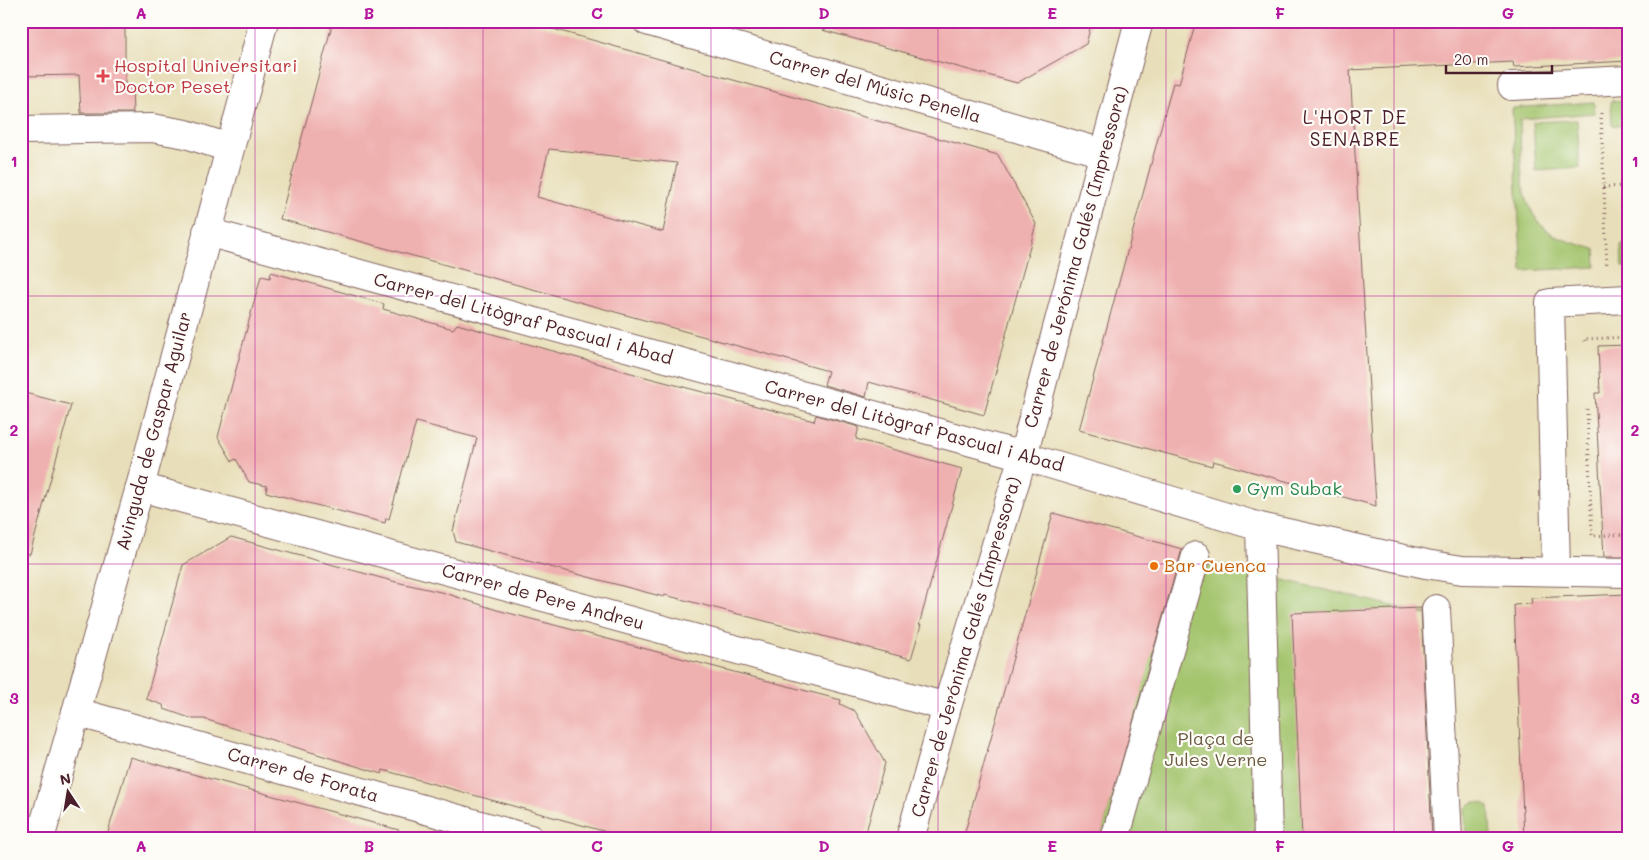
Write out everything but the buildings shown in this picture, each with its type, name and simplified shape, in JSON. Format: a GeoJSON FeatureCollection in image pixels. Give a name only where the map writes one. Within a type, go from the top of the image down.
{"type":"FeatureCollection","features":[{"type":"Feature","properties":{"kind":"street","name":"Avinguda de Gaspar Aguilar"},"geometry":{"type":"LineString","coordinates":[[40,839],[140,487],[264,21]]}},
{"type":"Feature","properties":{"kind":"street","name":"Carrer del Músic Penella"},"geometry":{"type":"LineString","coordinates":[[647,21],[1103,153]]}},
{"type":"Feature","properties":{"kind":"street","name":"Carrer de Jerónima Galés (Impressora)"},"geometry":{"type":"LineString","coordinates":[[910,839],[947,707],[1023,456],[1139,21]]}},
{"type":"Feature","properties":{"kind":"street"},"geometry":{"type":"LineString","coordinates":[[1512,86],[1628,80]]}},
{"type":"Feature","properties":{"kind":"street"},"geometry":{"type":"LineString","coordinates":[[21,130],[152,128],[186,134],[229,148]]}},
{"type":"Feature","properties":{"kind":"street","name":"Carrer del Litògraf Pascual i Abad"},"geometry":{"type":"LineString","coordinates":[[207,232],[1023,456],[1260,527],[1426,564],[1462,570],[1628,573]]}},
{"type":"Feature","properties":{"kind":"street"},"geometry":{"type":"LineString","coordinates":[[1556,571],[1550,303],[1618,300]]}},
{"type":"Feature","properties":{"kind":"street","name":"Carrer de Pere Andreu"},"geometry":{"type":"LineString","coordinates":[[140,487],[947,707]]}},
{"type":"Feature","properties":{"kind":"street"},"geometry":{"type":"LineString","coordinates":[[1260,527],[1268,839]]}},
{"type":"Feature","properties":{"kind":"street"},"geometry":{"type":"LineString","coordinates":[[1114,839],[1196,556]]}},
{"type":"Feature","properties":{"kind":"street"},"geometry":{"type":"LineString","coordinates":[[1436,609],[1448,839]]}},
{"type":"Feature","properties":{"kind":"street","name":"Carrer de Forata"},"geometry":{"type":"LineString","coordinates":[[76,712],[530,839]]}},
{"type":"Feature","properties":{"kind":"path"},"geometry":{"type":"LineString","coordinates":[[1599,82],[1604,187],[1618,300],[1610,338]]}},
{"type":"Feature","properties":{"kind":"path"},"geometry":{"type":"LineString","coordinates":[[1604,187],[1628,186]]}},
{"type":"Feature","properties":{"kind":"path"},"geometry":{"type":"LineString","coordinates":[[1585,349],[1584,339],[1628,337]]}},
{"type":"Feature","properties":{"kind":"path"},"geometry":{"type":"LineString","coordinates":[[1587,408],[1592,536],[1628,534]]}},
{"type":"Feature","properties":{"kind":"green space"},"geometry":{"type":"Polygon","coordinates":[[[1628,100],[1628,127],[1612,125],[1611,101],[1628,100]]]}},
{"type":"Feature","properties":{"kind":"green space"},"geometry":{"type":"Polygon","coordinates":[[[1594,102],[1595,113],[1520,119],[1522,179],[1530,208],[1537,220],[1548,231],[1570,242],[1595,249],[1596,267],[1522,271],[1512,108],[1594,102]]]}},
{"type":"Feature","properties":{"kind":"green space"},"geometry":{"type":"Polygon","coordinates":[[[1577,120],[1580,168],[1536,171],[1533,122],[1577,120]]]}},
{"type":"Feature","properties":{"kind":"green space"},"geometry":{"type":"Polygon","coordinates":[[[1628,243],[1628,267],[1622,267],[1621,245],[1628,243]]]}},
{"type":"Feature","properties":{"kind":"green space","name":"Plaça de Jules Verne"},"geometry":{"type":"Polygon","coordinates":[[[1178,555],[1427,614],[1299,619],[1309,839],[1100,839],[1178,555]]]}},
{"type":"Feature","properties":{"kind":"green space"},"geometry":{"type":"Polygon","coordinates":[[[1475,802],[1483,803],[1489,807],[1491,839],[1466,839],[1465,809],[1475,802]]]}},
{"type":"Feature","properties":{"kind":"place","name":"Hospital Universitari Doctor Peset"},"geometry":{"type":"Point","coordinates":[103,76]}},
{"type":"Feature","properties":{"kind":"place","name":"Gym Subak"},"geometry":{"type":"Point","coordinates":[1237,489]}},
{"type":"Feature","properties":{"kind":"place","name":"Bar Cuenca"},"geometry":{"type":"Point","coordinates":[1154,566]}},
{"type":"Feature","properties":{"kind":"district","name":"L'HORT DE SENABRE"},"geometry":{"type":"Point","coordinates":[1355,128]}}]}
